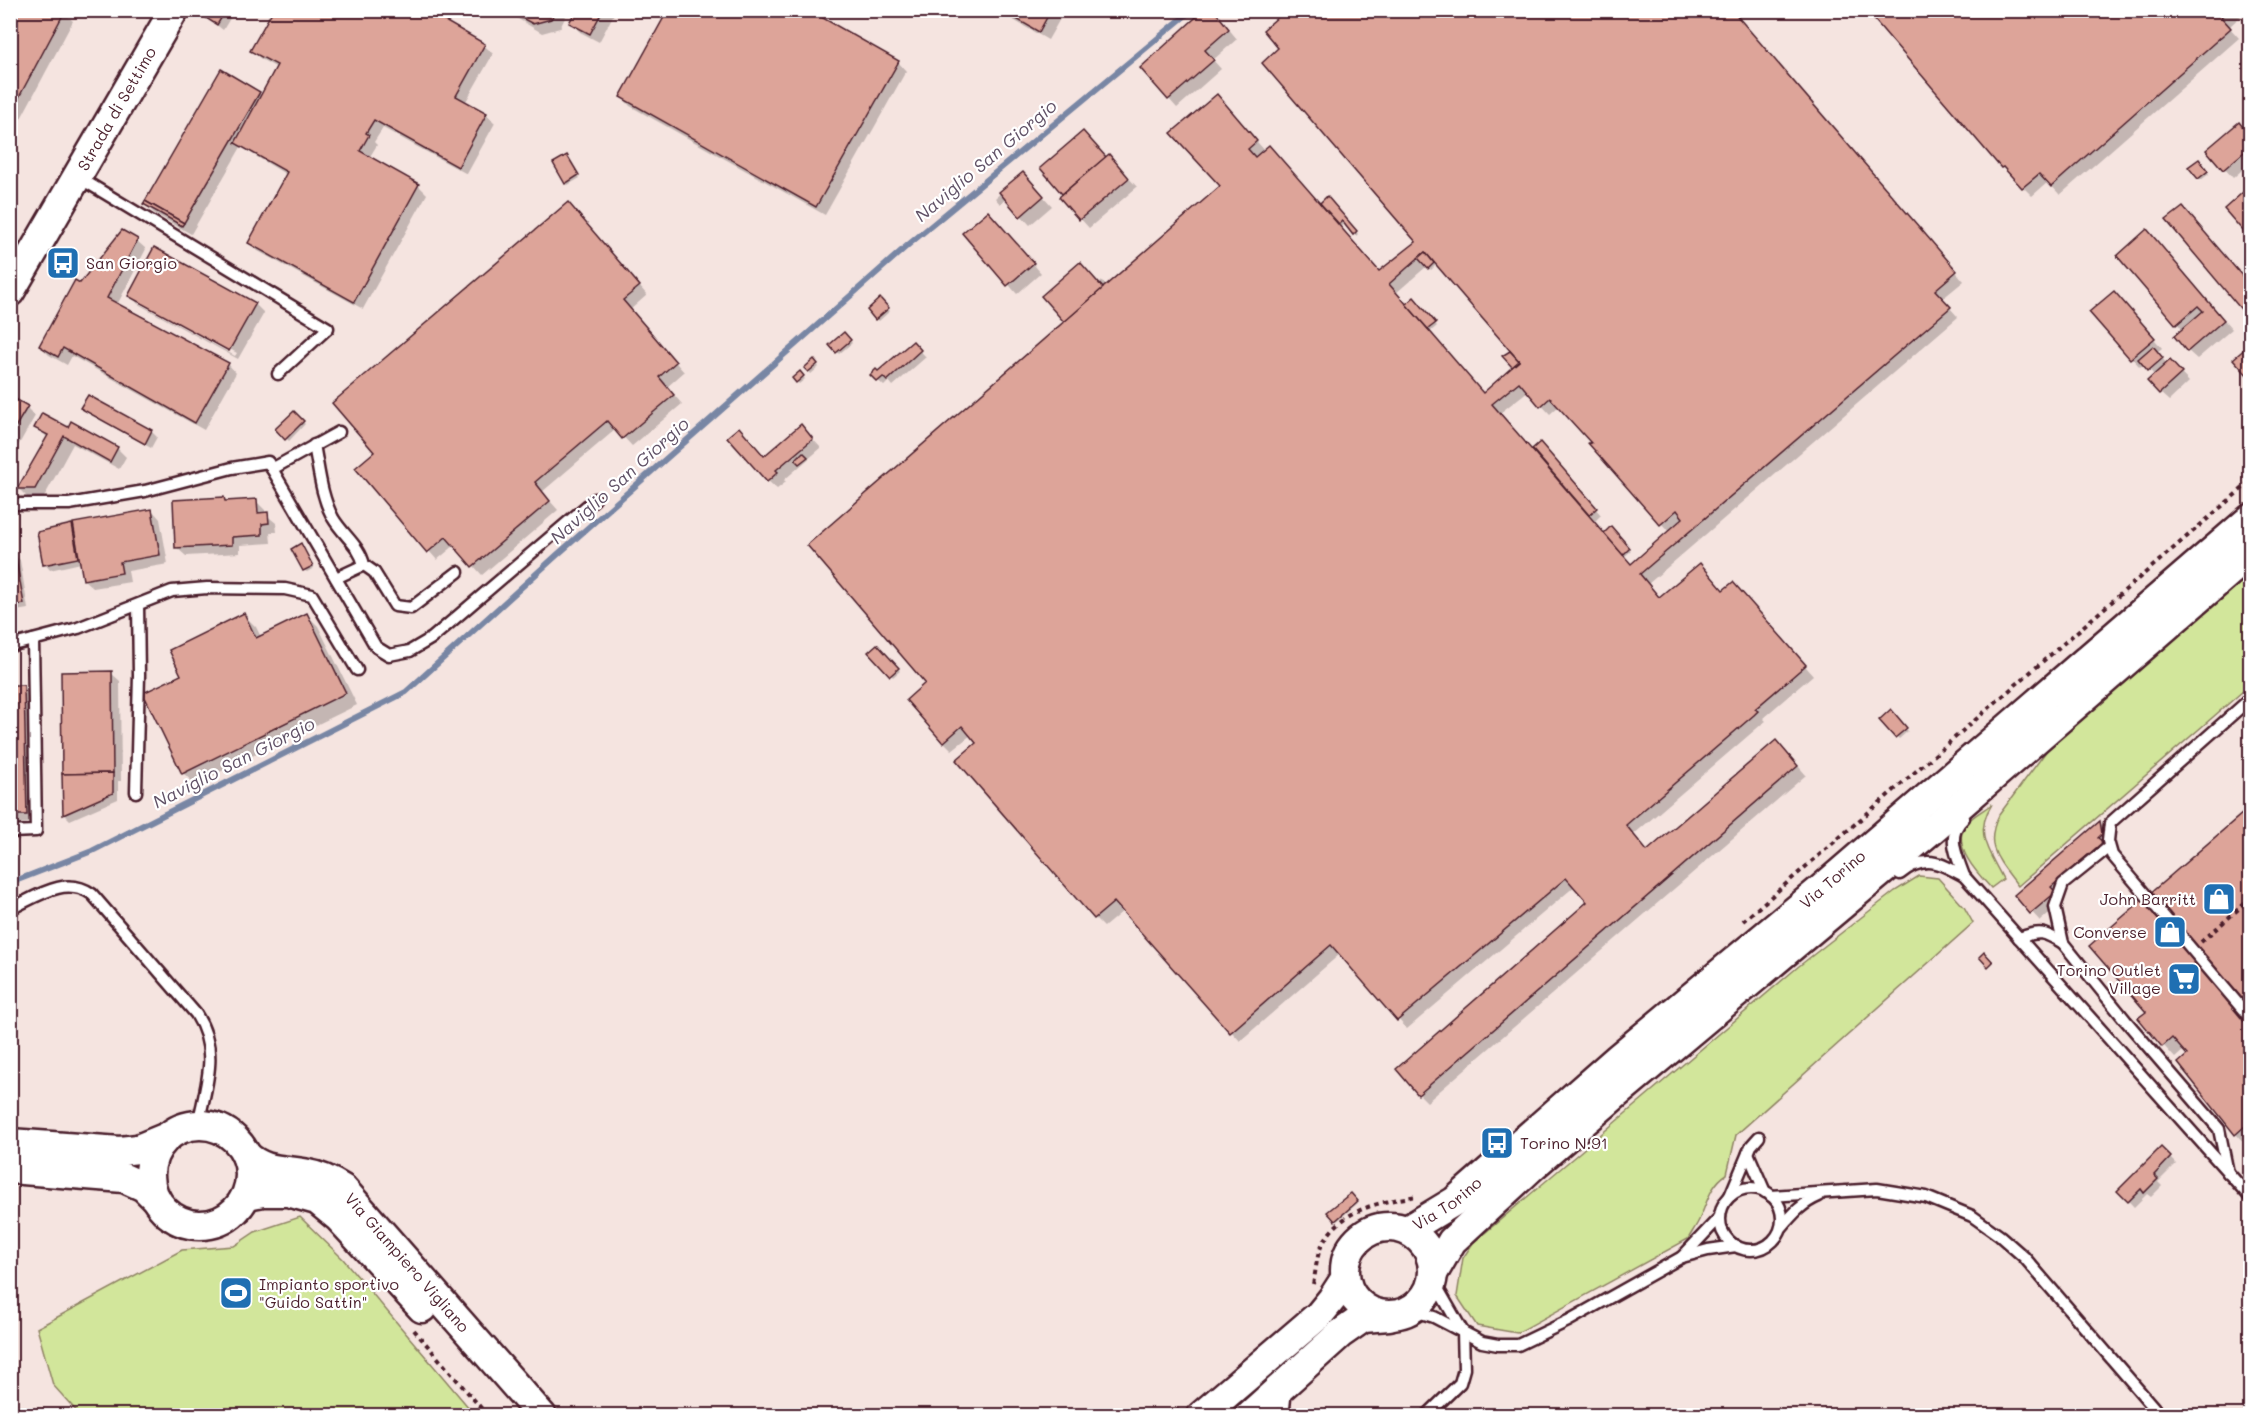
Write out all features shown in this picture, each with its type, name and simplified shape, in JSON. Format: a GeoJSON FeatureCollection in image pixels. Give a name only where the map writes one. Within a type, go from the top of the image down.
{"type":"FeatureCollection","features":[{"type":"Feature","properties":{"kind":"main road","name":"Strada di Settimo"},"geometry":{"type":"LineString","coordinates":[[10,292],[174,10]]}},
{"type":"Feature","properties":{"kind":"main road","name":"Via Torino"},"geometry":{"type":"LineString","coordinates":[[1407,1230],[1455,1201],[1609,1065],[1829,883],[2250,519]]}},
{"type":"Feature","properties":{"kind":"main road","name":"Via Torino"},"geometry":{"type":"LineString","coordinates":[[1434,1276],[1452,1241],[1533,1166],[1827,919],[2250,554]]}},
{"type":"Feature","properties":{"kind":"main road"},"geometry":{"type":"LineString","coordinates":[[10,1143],[120,1151],[138,1149],[182,1128],[198,1125],[216,1127],[231,1135],[243,1147],[249,1163],[251,1179],[250,1205],[238,1209],[225,1219],[210,1224],[194,1225],[179,1221],[165,1212],[152,1208]]}},
{"type":"Feature","properties":{"kind":"main road"},"geometry":{"type":"LineString","coordinates":[[152,1208],[150,1167],[156,1150],[167,1137]]}},
{"type":"Feature","properties":{"kind":"main road","name":"Via Giampiero Vigliano"},"geometry":{"type":"LineString","coordinates":[[246,1155],[255,1164],[269,1170],[311,1174],[343,1189],[542,1416]]}},
{"type":"Feature","properties":{"kind":"main road"},"geometry":{"type":"LineString","coordinates":[[10,1169],[124,1178],[144,1187],[152,1208]]}},
{"type":"Feature","properties":{"kind":"main road","name":"Via Giampiero Vigliano"},"geometry":{"type":"LineString","coordinates":[[250,1205],[263,1192],[288,1192],[317,1200],[328,1208],[378,1258],[516,1416]]}},
{"type":"Feature","properties":{"kind":"main road"},"geometry":{"type":"LineString","coordinates":[[1249,1416],[1340,1334],[1363,1318],[1393,1315],[1418,1305],[1428,1293],[1434,1276],[1431,1255],[1426,1245],[1407,1230],[1388,1226],[1375,1229],[1355,1242],[1349,1252],[1345,1279],[1348,1288],[1360,1305],[1378,1314],[1393,1315]]}},
{"type":"Feature","properties":{"kind":"main road"},"geometry":{"type":"LineString","coordinates":[[1190,1412],[1319,1315],[1345,1279]]}},
{"type":"Feature","properties":{"kind":"lane"},"geometry":{"type":"LineString","coordinates":[[78,177],[328,328],[278,374]]}},
{"type":"Feature","properties":{"kind":"lane"},"geometry":{"type":"LineString","coordinates":[[272,469],[339,432]]}},
{"type":"Feature","properties":{"kind":"lane"},"geometry":{"type":"LineString","coordinates":[[314,445],[323,496],[334,519],[362,553],[364,565],[374,572],[395,606],[411,609],[458,572]]}},
{"type":"Feature","properties":{"kind":"lane"},"geometry":{"type":"LineString","coordinates":[[10,504],[69,504],[145,491],[232,468],[268,462],[376,647],[389,655],[410,651],[432,638],[595,499]]}},
{"type":"Feature","properties":{"kind":"lane"},"geometry":{"type":"LineString","coordinates":[[336,578],[364,565]]}},
{"type":"Feature","properties":{"kind":"lane"},"geometry":{"type":"LineString","coordinates":[[10,646],[78,628],[172,591],[207,588],[285,589],[312,595],[357,670]]}},
{"type":"Feature","properties":{"kind":"lane"},"geometry":{"type":"LineString","coordinates":[[136,792],[138,605]]}},
{"type":"Feature","properties":{"kind":"lane"},"geometry":{"type":"LineString","coordinates":[[10,832],[36,831],[33,640]]}},
{"type":"Feature","properties":{"kind":"lane"},"geometry":{"type":"LineString","coordinates":[[2250,699],[2110,823],[2109,847],[2112,855],[2250,1018]]}},
{"type":"Feature","properties":{"kind":"lane"},"geometry":{"type":"LineString","coordinates":[[2001,785],[2040,735]]}},
{"type":"Feature","properties":{"kind":"lane"},"geometry":{"type":"LineString","coordinates":[[1964,876],[1955,852],[1954,833],[1960,822],[1977,807]]}},
{"type":"Feature","properties":{"kind":"lane"},"geometry":{"type":"LineString","coordinates":[[2063,943],[2055,907],[2060,890],[2063,884],[2109,847]]}},
{"type":"Feature","properties":{"kind":"lane"},"geometry":{"type":"LineString","coordinates":[[1895,879],[1911,865],[1928,861],[1945,866],[1964,876],[2250,1197]]}},
{"type":"Feature","properties":{"kind":"lane"},"geometry":{"type":"LineString","coordinates":[[10,909],[60,886],[69,885],[85,889],[100,902],[196,1014],[204,1027],[208,1039],[210,1061],[198,1125]]}},
{"type":"Feature","properties":{"kind":"lane"},"geometry":{"type":"LineString","coordinates":[[1827,919],[1863,903]]}},
{"type":"Feature","properties":{"kind":"lane"},"geometry":{"type":"LineString","coordinates":[[2019,938],[2036,931],[2063,943],[2219,1129],[2228,1173]]}},
{"type":"Feature","properties":{"kind":"lane"},"geometry":{"type":"LineString","coordinates":[[1736,1246],[1724,1234],[1720,1217],[1721,1210],[1748,1153],[1759,1137]]}},
{"type":"Feature","properties":{"kind":"lane"},"geometry":{"type":"LineString","coordinates":[[1748,1153],[1768,1194],[1776,1201],[1782,1214],[1780,1229]]}},
{"type":"Feature","properties":{"kind":"lane"},"geometry":{"type":"LineString","coordinates":[[1729,1197],[1742,1189],[1750,1188],[1768,1194],[1827,1193],[1851,1189],[1902,1192],[1926,1197],[1972,1216],[2024,1257],[2160,1416]]}},
{"type":"Feature","properties":{"kind":"lane"},"geometry":{"type":"LineString","coordinates":[[1393,1315],[1421,1313],[1482,1342],[1518,1345],[1568,1321],[1682,1257],[1736,1246],[1752,1250],[1761,1249],[1775,1239],[1794,1212],[1810,1200],[1827,1193]]}},
{"type":"Feature","properties":{"kind":"lane"},"geometry":{"type":"LineString","coordinates":[[1682,1257],[1720,1217]]}},
{"type":"Feature","properties":{"kind":"lane"},"geometry":{"type":"LineString","coordinates":[[1426,1416],[1460,1383],[1464,1369],[1463,1332],[1434,1276]]}},
{"type":"Feature","properties":{"kind":"lane"},"geometry":{"type":"LineString","coordinates":[[1285,1416],[1288,1381]]}},
{"type":"Feature","properties":{"kind":"path"},"geometry":{"type":"LineString","coordinates":[[1738,926],[2250,482]]}},
{"type":"Feature","properties":{"kind":"path"},"geometry":{"type":"LineString","coordinates":[[1312,1289],[1317,1257],[1322,1245],[1347,1217],[1364,1207],[1381,1202],[1419,1196]]}},
{"type":"Feature","properties":{"kind":"path"},"geometry":{"type":"LineString","coordinates":[[152,1208],[173,1235],[202,1239],[228,1233],[250,1205]]}},
{"type":"Feature","properties":{"kind":"path"},"geometry":{"type":"LineString","coordinates":[[407,1322],[488,1416]]}},
{"type":"Feature","properties":{"kind":"path"},"geometry":{"type":"LineString","coordinates":[[1171,1416],[1190,1412]]}},
{"type":"Feature","properties":{"kind":"green space"},"geometry":{"type":"Polygon","coordinates":[[[2250,569],[2250,685],[2018,886],[1995,853],[1994,826],[1999,815],[2062,730],[2250,569]]]}},
{"type":"Feature","properties":{"kind":"green space"},"geometry":{"type":"Polygon","coordinates":[[[1992,804],[1986,815],[1983,834],[1988,851],[2003,879],[1991,888],[1968,859],[1964,851],[1962,833],[1967,822],[1992,804]]]}},
{"type":"Feature","properties":{"kind":"green space"},"geometry":{"type":"Polygon","coordinates":[[[1919,876],[1938,878],[1964,907],[1973,923],[1736,1135],[1727,1174],[1713,1188],[1699,1221],[1688,1239],[1517,1333],[1477,1326],[1457,1296],[1463,1258],[1473,1243],[1799,966],[1895,891],[1919,876]]]}},
{"type":"Feature","properties":{"kind":"green space","name":"Impianto sportivo \"Guido Sattin\""},"geometry":{"type":"Polygon","coordinates":[[[300,1217],[343,1259],[475,1415],[80,1415],[53,1385],[37,1328],[182,1250],[234,1246],[255,1232],[300,1217]]]}},
{"type":"Feature","properties":{"kind":"building"},"geometry":{"type":"Polygon","coordinates":[[[20,10],[65,11],[10,114],[10,27],[20,10]]]}},
{"type":"Feature","properties":{"kind":"building"},"geometry":{"type":"Polygon","coordinates":[[[210,10],[226,10],[217,25],[206,18],[210,10]]]}},
{"type":"Feature","properties":{"kind":"building"},"geometry":{"type":"Polygon","coordinates":[[[273,10],[426,10],[485,44],[456,96],[487,113],[458,167],[374,120],[366,133],[369,135],[360,151],[419,184],[354,302],[248,243],[287,172],[235,143],[277,65],[250,51],[273,10]]]}},
{"type":"Feature","properties":{"kind":"building"},"geometry":{"type":"Polygon","coordinates":[[[507,10],[556,10],[551,19],[533,24],[507,10]]]}},
{"type":"Feature","properties":{"kind":"building"},"geometry":{"type":"Polygon","coordinates":[[[576,10],[603,10],[590,34],[569,23],[576,10]]]}},
{"type":"Feature","properties":{"kind":"building"},"geometry":{"type":"Polygon","coordinates":[[[668,10],[809,10],[899,61],[816,207],[620,97],[668,10]]]}},
{"type":"Feature","properties":{"kind":"building"},"geometry":{"type":"Polygon","coordinates":[[[1001,10],[1051,10],[1039,32],[1001,10]]]}},
{"type":"Feature","properties":{"kind":"building"},"geometry":{"type":"Polygon","coordinates":[[[1204,10],[1214,10],[1229,29],[1205,50],[1214,60],[1168,100],[1140,68],[1204,10]]]}},
{"type":"Feature","properties":{"kind":"building"},"geometry":{"type":"Polygon","coordinates":[[[1286,10],[1732,10],[1957,271],[1935,290],[1951,307],[1640,574],[1659,597],[1700,563],[1723,590],[1733,582],[1806,665],[1755,709],[1758,711],[1754,715],[1626,825],[1647,851],[1776,740],[1798,766],[1418,1095],[1396,1069],[1587,902],[1566,878],[1397,1021],[1331,945],[1230,1033],[1114,902],[1094,919],[956,760],[976,743],[962,726],[943,743],[906,700],[925,683],[807,545],[1220,186],[1171,133],[1217,94],[1257,141],[1248,149],[1255,157],[1269,145],[1379,271],[1416,242],[1262,63],[1278,48],[1263,30],[1286,10]],[[1425,252],[1389,284],[1483,393],[1519,361],[1425,252]],[[1519,382],[1492,404],[1631,564],[1683,518],[1677,510],[1660,525],[1550,398],[1540,407],[1519,382]]]}},
{"type":"Feature","properties":{"kind":"building"},"geometry":{"type":"Polygon","coordinates":[[[1866,10],[2228,10],[2221,17],[2231,28],[2051,187],[2039,174],[2022,188],[2003,167],[2001,168],[1866,10]]]}},
{"type":"Feature","properties":{"kind":"building"},"geometry":{"type":"Polygon","coordinates":[[[221,69],[260,92],[184,223],[145,201],[221,69]]]}},
{"type":"Feature","properties":{"kind":"building"},"geometry":{"type":"Polygon","coordinates":[[[2239,122],[2250,136],[2250,147],[2223,170],[2206,150],[2239,122]]]}},
{"type":"Feature","properties":{"kind":"building"},"geometry":{"type":"Polygon","coordinates":[[[1083,131],[1106,157],[1062,194],[1040,168],[1083,131]]]}},
{"type":"Feature","properties":{"kind":"building"},"geometry":{"type":"Polygon","coordinates":[[[1109,154],[1129,178],[1079,220],[1059,197],[1109,154]]]}},
{"type":"Feature","properties":{"kind":"building"},"geometry":{"type":"Polygon","coordinates":[[[567,155],[579,175],[565,184],[553,163],[567,155]]]}},
{"type":"Feature","properties":{"kind":"building"},"geometry":{"type":"Polygon","coordinates":[[[2199,159],[2208,171],[2198,179],[2188,167],[2199,159]]]}},
{"type":"Feature","properties":{"kind":"building"},"geometry":{"type":"Polygon","coordinates":[[[1023,172],[1044,196],[1020,217],[999,192],[1023,172]]]}},
{"type":"Feature","properties":{"kind":"building"},"geometry":{"type":"Polygon","coordinates":[[[2250,186],[2250,239],[2224,209],[2250,186]]]}},
{"type":"Feature","properties":{"kind":"building"},"geometry":{"type":"Polygon","coordinates":[[[1327,196],[1357,231],[1353,235],[1342,221],[1339,224],[1320,203],[1327,196]]]}},
{"type":"Feature","properties":{"kind":"building"},"geometry":{"type":"Polygon","coordinates":[[[145,201],[184,223],[182,226],[143,204],[145,201]]]}},
{"type":"Feature","properties":{"kind":"building"},"geometry":{"type":"Polygon","coordinates":[[[568,202],[640,286],[623,300],[676,362],[659,377],[674,395],[622,439],[607,421],[535,482],[550,501],[472,567],[446,537],[427,553],[355,468],[374,452],[332,403],[568,202]]]}},
{"type":"Feature","properties":{"kind":"building"},"geometry":{"type":"Polygon","coordinates":[[[2183,207],[2250,285],[2250,320],[2166,220],[2183,207]]]}},
{"type":"Feature","properties":{"kind":"building"},"geometry":{"type":"Polygon","coordinates":[[[988,211],[1034,263],[1007,286],[962,233],[988,211]]]}},
{"type":"Feature","properties":{"kind":"building"},"geometry":{"type":"Polygon","coordinates":[[[2147,229],[2224,320],[2187,352],[2174,336],[2203,311],[2198,306],[2176,325],[2117,256],[2147,229]]]}},
{"type":"Feature","properties":{"kind":"building"},"geometry":{"type":"Polygon","coordinates":[[[122,230],[138,239],[107,298],[229,363],[195,423],[63,348],[58,357],[39,346],[75,280],[80,283],[122,230]]]}},
{"type":"Feature","properties":{"kind":"building"},"geometry":{"type":"Polygon","coordinates":[[[154,247],[256,303],[229,351],[128,296],[154,247]]]}},
{"type":"Feature","properties":{"kind":"building"},"geometry":{"type":"Polygon","coordinates":[[[1425,252],[1434,263],[1428,269],[1418,258],[1425,252]]]}},
{"type":"Feature","properties":{"kind":"building"},"geometry":{"type":"Polygon","coordinates":[[[1080,262],[1103,288],[1064,322],[1041,296],[1080,262]]]}},
{"type":"Feature","properties":{"kind":"building"},"geometry":{"type":"Polygon","coordinates":[[[2114,291],[2155,338],[2130,359],[2089,312],[2114,291]]]}},
{"type":"Feature","properties":{"kind":"building"},"geometry":{"type":"Polygon","coordinates":[[[1414,297],[1436,323],[1428,329],[1406,304],[1414,297]]]}},
{"type":"Feature","properties":{"kind":"building"},"geometry":{"type":"Polygon","coordinates":[[[880,298],[889,308],[875,320],[867,310],[880,298]]]}},
{"type":"Feature","properties":{"kind":"building"},"geometry":{"type":"Polygon","coordinates":[[[844,332],[851,340],[836,353],[829,345],[844,332]]]}},
{"type":"Feature","properties":{"kind":"building"},"geometry":{"type":"Polygon","coordinates":[[[913,341],[921,350],[887,381],[883,377],[877,382],[870,375],[876,369],[878,371],[913,341]]]}},
{"type":"Feature","properties":{"kind":"building"},"geometry":{"type":"Polygon","coordinates":[[[2153,346],[2163,358],[2148,371],[2138,359],[2153,346]]]}},
{"type":"Feature","properties":{"kind":"building"},"geometry":{"type":"Polygon","coordinates":[[[2247,347],[2250,351],[2250,374],[2248,376],[2233,359],[2247,347]]]}},
{"type":"Feature","properties":{"kind":"building"},"geometry":{"type":"Polygon","coordinates":[[[1510,351],[1519,361],[1512,367],[1502,356],[1510,351]]]}},
{"type":"Feature","properties":{"kind":"building"},"geometry":{"type":"Polygon","coordinates":[[[814,359],[818,364],[808,372],[804,368],[814,359]]]}},
{"type":"Feature","properties":{"kind":"building"},"geometry":{"type":"Polygon","coordinates":[[[2170,360],[2182,373],[2159,394],[2147,381],[2170,360]]]}},
{"type":"Feature","properties":{"kind":"building"},"geometry":{"type":"Polygon","coordinates":[[[800,371],[804,376],[796,383],[792,378],[800,371]]]}},
{"type":"Feature","properties":{"kind":"building"},"geometry":{"type":"Polygon","coordinates":[[[88,395],[152,430],[145,444],[80,408],[88,395]]]}},
{"type":"Feature","properties":{"kind":"building"},"geometry":{"type":"Polygon","coordinates":[[[10,396],[28,406],[10,436],[10,396]]]}},
{"type":"Feature","properties":{"kind":"building"},"geometry":{"type":"Polygon","coordinates":[[[294,411],[304,421],[285,440],[275,429],[294,411]]]}},
{"type":"Feature","properties":{"kind":"building"},"geometry":{"type":"Polygon","coordinates":[[[42,413],[68,427],[71,421],[118,447],[110,462],[64,436],[35,489],[17,489],[48,435],[34,428],[42,413]]]}},
{"type":"Feature","properties":{"kind":"building"},"geometry":{"type":"Polygon","coordinates":[[[801,424],[813,439],[776,470],[778,472],[767,482],[727,437],[739,427],[764,456],[801,424]]]}},
{"type":"Feature","properties":{"kind":"building"},"geometry":{"type":"Polygon","coordinates":[[[1540,442],[1597,508],[1589,515],[1532,449],[1540,442]]]}},
{"type":"Feature","properties":{"kind":"building"},"geometry":{"type":"Polygon","coordinates":[[[803,452],[808,457],[799,464],[795,460],[803,452]]]}},
{"type":"Feature","properties":{"kind":"building"},"geometry":{"type":"Polygon","coordinates":[[[224,497],[225,501],[257,499],[258,513],[268,512],[269,523],[262,524],[262,535],[232,537],[232,545],[175,548],[173,500],[224,497]]]}},
{"type":"Feature","properties":{"kind":"building"},"geometry":{"type":"Polygon","coordinates":[[[152,509],[160,555],[120,562],[122,573],[83,580],[73,523],[152,509]]]}},
{"type":"Feature","properties":{"kind":"building"},"geometry":{"type":"Polygon","coordinates":[[[72,524],[78,558],[43,565],[37,532],[72,524]]]}},
{"type":"Feature","properties":{"kind":"building"},"geometry":{"type":"Polygon","coordinates":[[[1611,526],[1630,548],[1623,555],[1604,533],[1611,526]]]}},
{"type":"Feature","properties":{"kind":"building"},"geometry":{"type":"Polygon","coordinates":[[[301,543],[313,566],[303,571],[291,549],[301,543]]]}},
{"type":"Feature","properties":{"kind":"building"},"geometry":{"type":"Polygon","coordinates":[[[15,553],[24,604],[10,606],[10,554],[15,553]]]}},
{"type":"Feature","properties":{"kind":"building"},"geometry":{"type":"Polygon","coordinates":[[[244,613],[256,638],[307,613],[346,693],[182,774],[143,693],[181,675],[169,650],[244,613]]]}},
{"type":"Feature","properties":{"kind":"building"},"geometry":{"type":"Polygon","coordinates":[[[877,644],[899,668],[890,676],[868,652],[877,644]]]}},
{"type":"Feature","properties":{"kind":"building"},"geometry":{"type":"Polygon","coordinates":[[[112,671],[113,773],[62,774],[61,672],[112,671]]]}},
{"type":"Feature","properties":{"kind":"building"},"geometry":{"type":"Polygon","coordinates":[[[10,685],[24,685],[27,815],[10,815],[10,685]]]}},
{"type":"Feature","properties":{"kind":"building"},"geometry":{"type":"Polygon","coordinates":[[[1891,709],[1907,728],[1895,738],[1879,720],[1891,709]]]}},
{"type":"Feature","properties":{"kind":"building"},"geometry":{"type":"Polygon","coordinates":[[[113,773],[113,793],[63,815],[62,774],[113,773]]]}},
{"type":"Feature","properties":{"kind":"building","name":"Torino Outlet Village"},"geometry":{"type":"Polygon","coordinates":[[[2250,807],[2250,1132],[2245,1126],[2235,1135],[2178,1063],[2187,1055],[2172,1038],[2162,1047],[2138,1018],[2146,1012],[2089,946],[2250,807]]]}},
{"type":"Feature","properties":{"kind":"building"},"geometry":{"type":"Polygon","coordinates":[[[2100,821],[2102,834],[2098,838],[2103,842],[2051,887],[2056,892],[2030,914],[2014,895],[2100,821]]]}},
{"type":"Feature","properties":{"kind":"building"},"geometry":{"type":"Polygon","coordinates":[[[1984,952],[1993,962],[1988,967],[1979,957],[1984,952]]]}},
{"type":"Feature","properties":{"kind":"building"},"geometry":{"type":"Polygon","coordinates":[[[2161,1147],[2171,1157],[2154,1175],[2158,1179],[2144,1193],[2141,1189],[2128,1202],[2117,1191],[2161,1147]]]}},
{"type":"Feature","properties":{"kind":"building"},"geometry":{"type":"Polygon","coordinates":[[[1351,1193],[1358,1201],[1335,1221],[1327,1212],[1351,1193]]]}},
{"type":"Feature","properties":{"kind":"waterway","name":"Naviglio San Giorgio"},"geometry":{"type":"LineString","coordinates":[[10,883],[92,851],[406,692],[557,555],[908,245],[1192,10]]}},
{"type":"Feature","properties":{"kind":"place","name":"San Giorgio"},"geometry":{"type":"Point","coordinates":[63,263]}},
{"type":"Feature","properties":{"kind":"place","name":"John Barritt"},"geometry":{"type":"Point","coordinates":[2219,899]}},
{"type":"Feature","properties":{"kind":"place","name":"Converse"},"geometry":{"type":"Point","coordinates":[2170,932]}},
{"type":"Feature","properties":{"kind":"place","name":"Torino Outlet Village"},"geometry":{"type":"Point","coordinates":[2184,979]}},
{"type":"Feature","properties":{"kind":"place","name":"Torino N.91"},"geometry":{"type":"Point","coordinates":[1497,1143]}},
{"type":"Feature","properties":{"kind":"place","name":"Impianto sportivo \"Guido Sattin\""},"geometry":{"type":"Point","coordinates":[236,1293]}}]}
